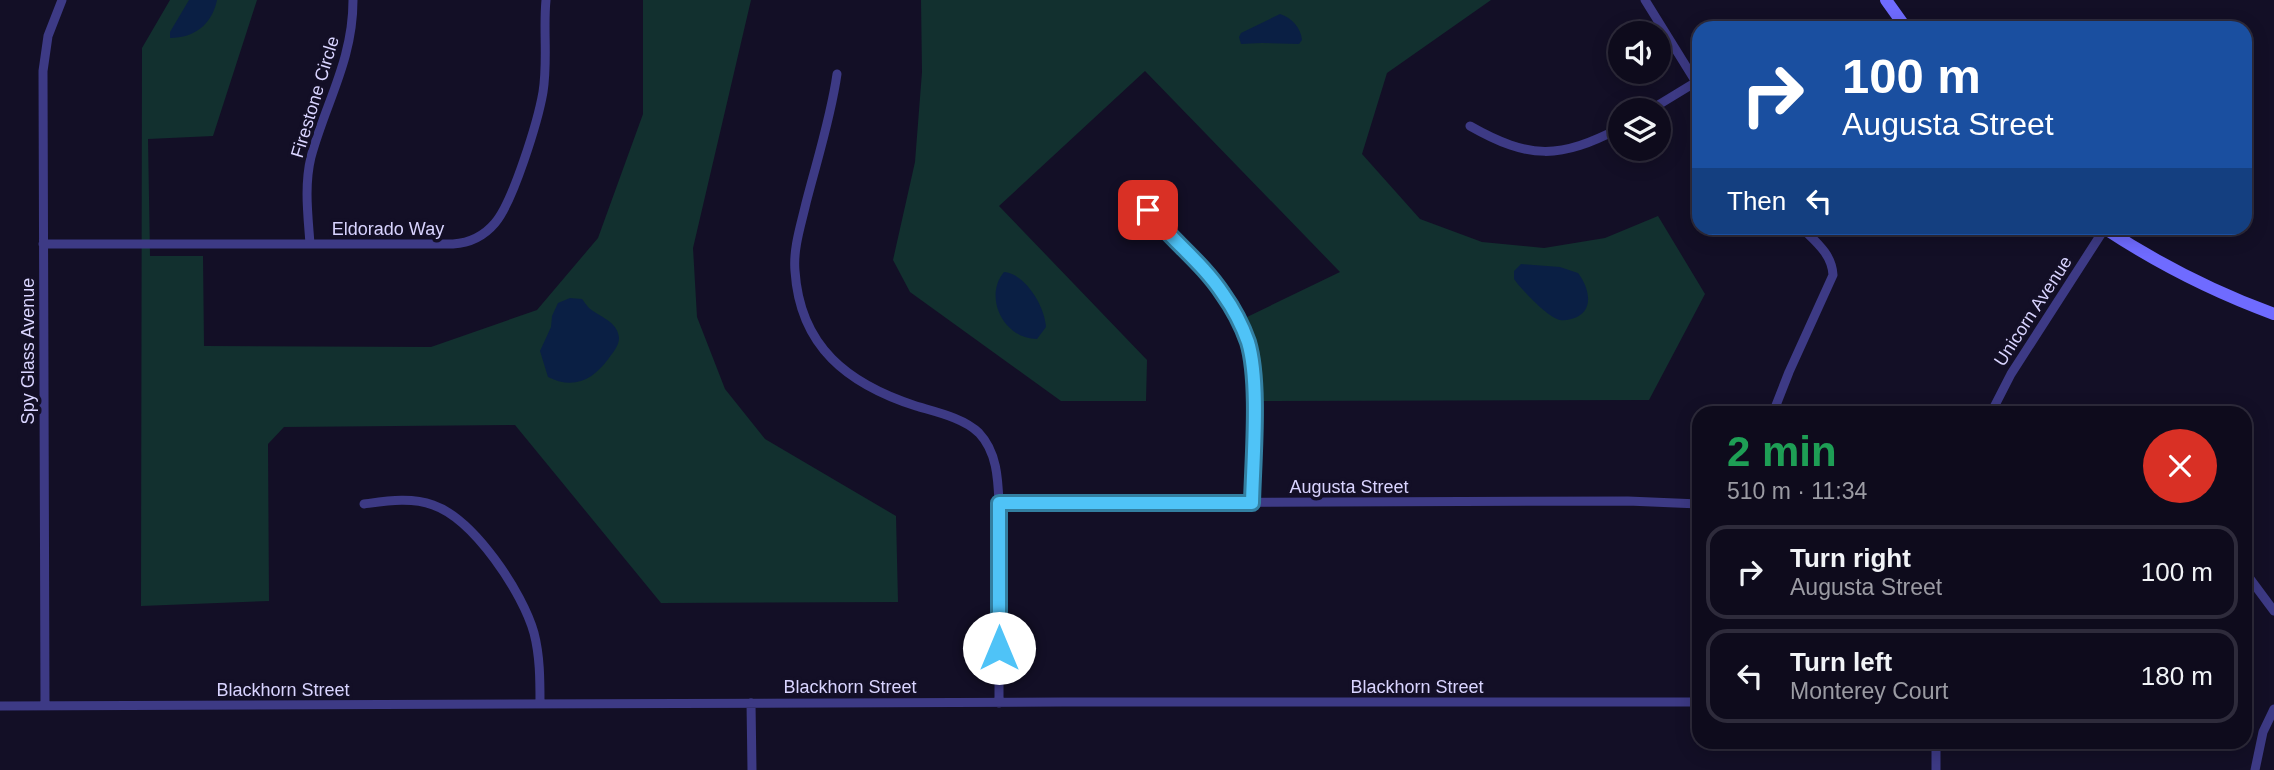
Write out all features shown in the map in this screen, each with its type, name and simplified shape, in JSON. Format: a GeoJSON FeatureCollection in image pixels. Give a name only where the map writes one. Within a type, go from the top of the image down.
{"type":"FeatureCollection","features":[{"type":"Feature","properties":{"kind":"street","name":"Spy Glass Avenue"},"geometry":{"type":"LineString","coordinates":[[45,706],[43,71],[48,36],[62,0]]}},
{"type":"Feature","properties":{"kind":"street","name":"Firestone Circle"},"geometry":{"type":"LineString","coordinates":[[310,244],[307,177],[352,33],[353,0]]}},
{"type":"Feature","properties":{"kind":"street","name":"Eldorado Way"},"geometry":{"type":"LineString","coordinates":[[43,244],[453,244],[478,237],[489,229],[502,213],[538,114],[546,63],[547,0]]}},
{"type":"Feature","properties":{"kind":"street"},"geometry":{"type":"LineString","coordinates":[[1645,0],[1692,75]]}},
{"type":"Feature","properties":{"kind":"street"},"geometry":{"type":"LineString","coordinates":[[1886,0],[1901,21]]}},
{"type":"Feature","properties":{"kind":"street"},"geometry":{"type":"LineString","coordinates":[[837,74],[797,239],[795,269],[799,299],[818,343],[833,363],[849,376],[891,398],[969,425],[986,443],[994,460],[999,503],[999,703]]}},
{"type":"Feature","properties":{"kind":"street"},"geometry":{"type":"LineString","coordinates":[[1671,99],[1692,88]]}},
{"type":"Feature","properties":{"kind":"street"},"geometry":{"type":"LineString","coordinates":[[1470,126],[1496,141],[1521,149],[1549,152],[1565,151],[1608,134]]}},
{"type":"Feature","properties":{"kind":"street"},"geometry":{"type":"LineString","coordinates":[[1148,210],[1197,261],[1223,293],[1248,342],[1254,390],[1252,503]]}},
{"type":"Feature","properties":{"kind":"street"},"geometry":{"type":"LineString","coordinates":[[1776,406],[1833,275],[1827,254],[1809,235]]}},
{"type":"Feature","properties":{"kind":"street","name":"Unicorn Avenue"},"geometry":{"type":"LineString","coordinates":[[1995,406],[2011,374],[2100,235]]}},
{"type":"Feature","properties":{"kind":"street"},"geometry":{"type":"LineString","coordinates":[[2116,235],[2207,286],[2274,314]]}},
{"type":"Feature","properties":{"kind":"street"},"geometry":{"type":"LineString","coordinates":[[364,504],[403,500],[431,504],[446,510],[467,525],[519,597],[527,615],[534,634],[539,664],[540,703]]}},
{"type":"Feature","properties":{"kind":"street","name":"Augusta Street"},"geometry":{"type":"LineString","coordinates":[[999,503],[1628,501],[1692,504]]}},
{"type":"Feature","properties":{"kind":"street"},"geometry":{"type":"LineString","coordinates":[[2252,581],[2274,611]]}},
{"type":"Feature","properties":{"kind":"street","name":"Blackhorn Street"},"geometry":{"type":"LineString","coordinates":[[0,706],[1692,702]]}},
{"type":"Feature","properties":{"kind":"street"},"geometry":{"type":"LineString","coordinates":[[751,703],[751,770]]}},
{"type":"Feature","properties":{"kind":"street"},"geometry":{"type":"LineString","coordinates":[[2255,770],[2263,732],[2274,709]]}},
{"type":"Feature","properties":{"kind":"street"},"geometry":{"type":"LineString","coordinates":[[1936,749],[1936,770]]}},
{"type":"Feature","properties":{"kind":"green space"},"geometry":{"type":"Polygon","coordinates":[[[170,0],[257,0],[213,136],[148,139],[150,256],[203,256],[204,346],[431,347],[537,310],[598,238],[643,114],[643,0],[751,0],[693,248],[697,317],[725,389],[765,439],[896,516],[898,602],[661,603],[515,425],[284,427],[268,444],[269,601],[141,606],[142,48],[170,0]]]}},
{"type":"Feature","properties":{"kind":"green space"},"geometry":{"type":"Polygon","coordinates":[[[921,0],[1491,0],[1387,73],[1362,154],[1420,219],[1482,242],[1544,248],[1605,238],[1658,216],[1705,294],[1649,400],[1260,401],[1257,354],[1247,317],[1340,272],[1145,71],[999,206],[1147,360],[1146,401],[1061,401],[910,292],[893,260],[915,162],[922,72],[921,0]]]}},
{"type":"Feature","properties":{"kind":"water"},"geometry":{"type":"Polygon","coordinates":[[[189,0],[217,0],[207,23],[201,28],[187,35],[170,38],[170,32],[189,0]]]}},
{"type":"Feature","properties":{"kind":"water"},"geometry":{"type":"Polygon","coordinates":[[[1280,14],[1298,28],[1302,40],[1299,44],[1241,44],[1241,33],[1280,14]]]}},
{"type":"Feature","properties":{"kind":"water"},"geometry":{"type":"Polygon","coordinates":[[[1521,264],[1560,267],[1578,273],[1588,296],[1583,313],[1564,320],[1549,314],[1528,296],[1514,279],[1514,271],[1521,264]]]}},
{"type":"Feature","properties":{"kind":"water"},"geometry":{"type":"Polygon","coordinates":[[[1004,272],[1020,279],[1038,301],[1046,327],[1037,339],[1015,332],[1000,315],[996,293],[1004,272]]]}},
{"type":"Feature","properties":{"kind":"water"},"geometry":{"type":"Polygon","coordinates":[[[570,298],[582,299],[590,309],[616,328],[619,338],[614,351],[603,366],[590,377],[575,383],[548,377],[540,351],[558,303],[570,298]]]}},
{"type":"Feature","properties":{"kind":"route"},"geometry":{"type":"LineString","coordinates":[[999,648],[999,503],[1252,503],[1254,390],[1248,342],[1223,293],[1197,261],[1148,210]]}}]}
